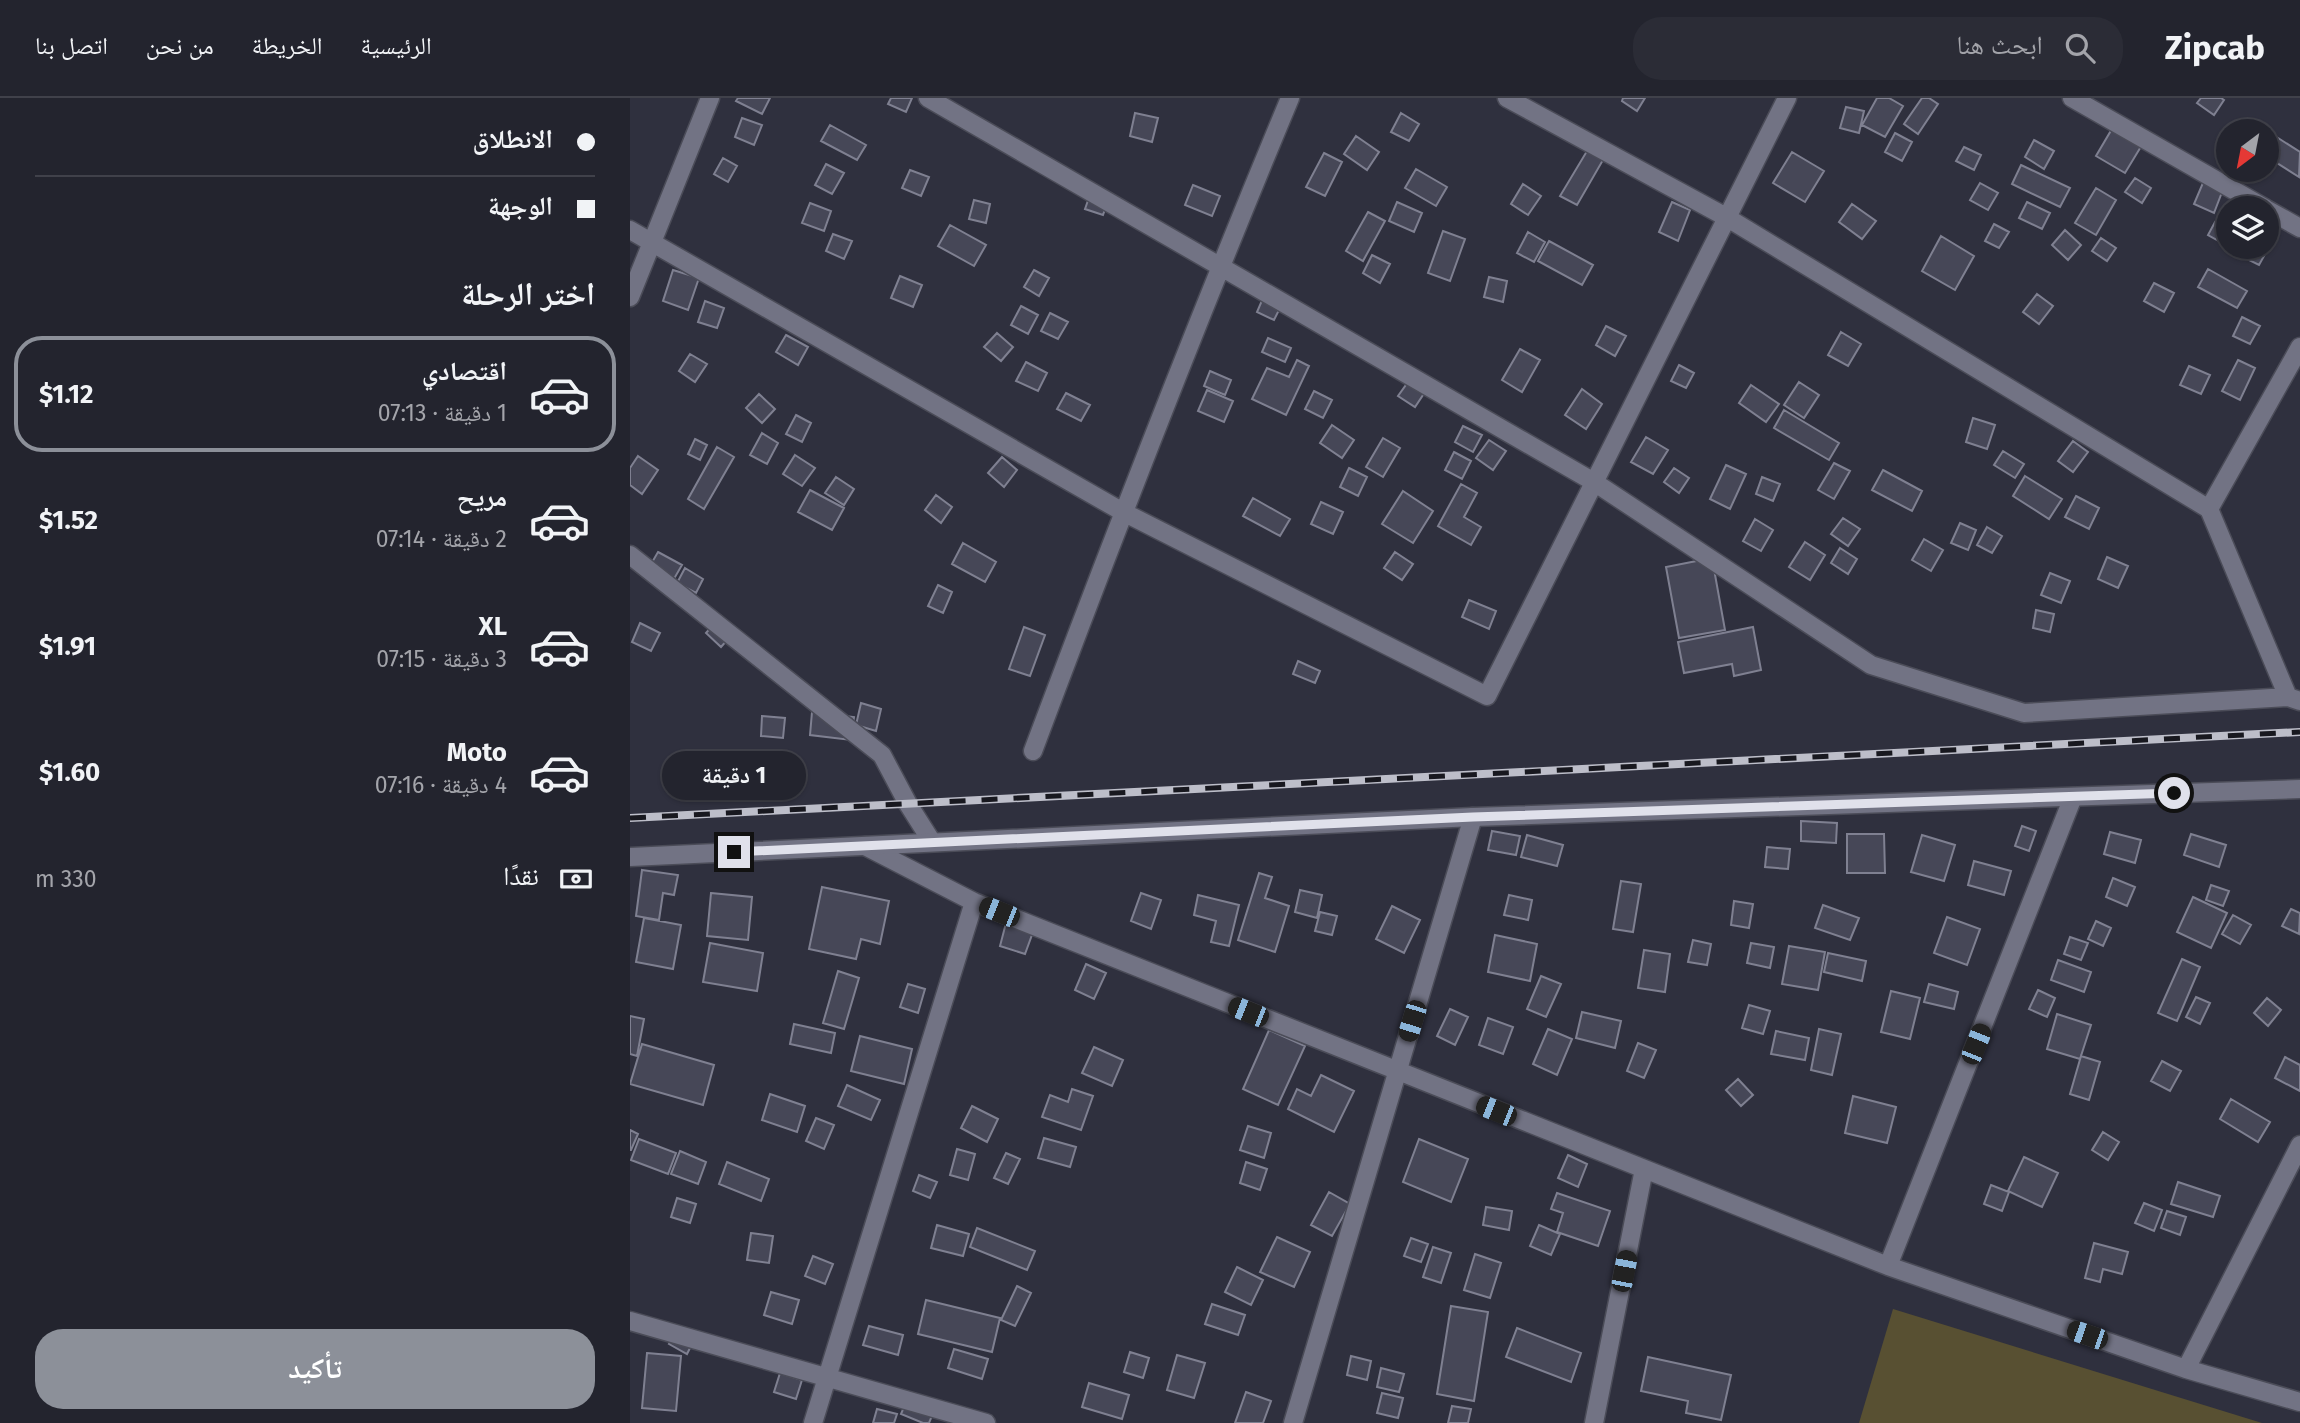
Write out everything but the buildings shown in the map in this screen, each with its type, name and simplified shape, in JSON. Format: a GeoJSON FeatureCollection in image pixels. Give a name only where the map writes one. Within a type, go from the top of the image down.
{"type":"FeatureCollection","features":[{"type":"Feature","properties":{"kind":"street"},"geometry":{"type":"LineString","coordinates":[[630,297],[710,98]]}},
{"type":"Feature","properties":{"kind":"street"},"geometry":{"type":"LineString","coordinates":[[928,98],[1594,482],[1871,665],[2024,713],[2294,699],[2209,509],[1726,217],[1507,98]]}},
{"type":"Feature","properties":{"kind":"street"},"geometry":{"type":"LineString","coordinates":[[1032,751],[1220,264],[1290,98]]}},
{"type":"Feature","properties":{"kind":"street"},"geometry":{"type":"LineString","coordinates":[[630,230],[1123,512],[1488,696],[1787,98]]}},
{"type":"Feature","properties":{"kind":"street"},"geometry":{"type":"LineString","coordinates":[[2072,98],[2243,196]]}},
{"type":"Feature","properties":{"kind":"street"},"geometry":{"type":"LineString","coordinates":[[2279,216],[2300,228]]}},
{"type":"Feature","properties":{"kind":"street"},"geometry":{"type":"LineString","coordinates":[[2209,509],[2300,347]]}},
{"type":"Feature","properties":{"kind":"street"},"geometry":{"type":"LineString","coordinates":[[630,555],[882,755],[932,842]]}},
{"type":"Feature","properties":{"kind":"street"},"geometry":{"type":"LineString","coordinates":[[630,857],[1473,817],[2300,789]]}},
{"type":"Feature","properties":{"kind":"street"},"geometry":{"type":"LineString","coordinates":[[1888,1266],[2073,797]]}},
{"type":"Feature","properties":{"kind":"street"},"geometry":{"type":"LineString","coordinates":[[1293,1423],[1473,817]]}},
{"type":"Feature","properties":{"kind":"street"},"geometry":{"type":"LineString","coordinates":[[865,846],[974,902],[1888,1266],[2186,1369],[2300,1402]]}},
{"type":"Feature","properties":{"kind":"street"},"geometry":{"type":"LineString","coordinates":[[813,1423],[974,902]]}},
{"type":"Feature","properties":{"kind":"street"},"geometry":{"type":"LineString","coordinates":[[2186,1369],[2300,1145]]}},
{"type":"Feature","properties":{"kind":"street"},"geometry":{"type":"LineString","coordinates":[[1594,1423],[1644,1169]]}},
{"type":"Feature","properties":{"kind":"street"},"geometry":{"type":"LineString","coordinates":[[630,1321],[986,1423]]}},
{"type":"Feature","properties":{"kind":"shaded area"},"geometry":{"type":"Polygon","coordinates":[[[1893,1309],[2262,1423],[1859,1423],[1893,1309]]]}},
{"type":"Feature","properties":{"kind":"railway"},"geometry":{"type":"LineString","coordinates":[[630,818],[2300,732]]}},
{"type":"Feature","properties":{"kind":"route"},"geometry":{"type":"LineString","coordinates":[[734,852],[1473,817],[2174,793]]}}]}
